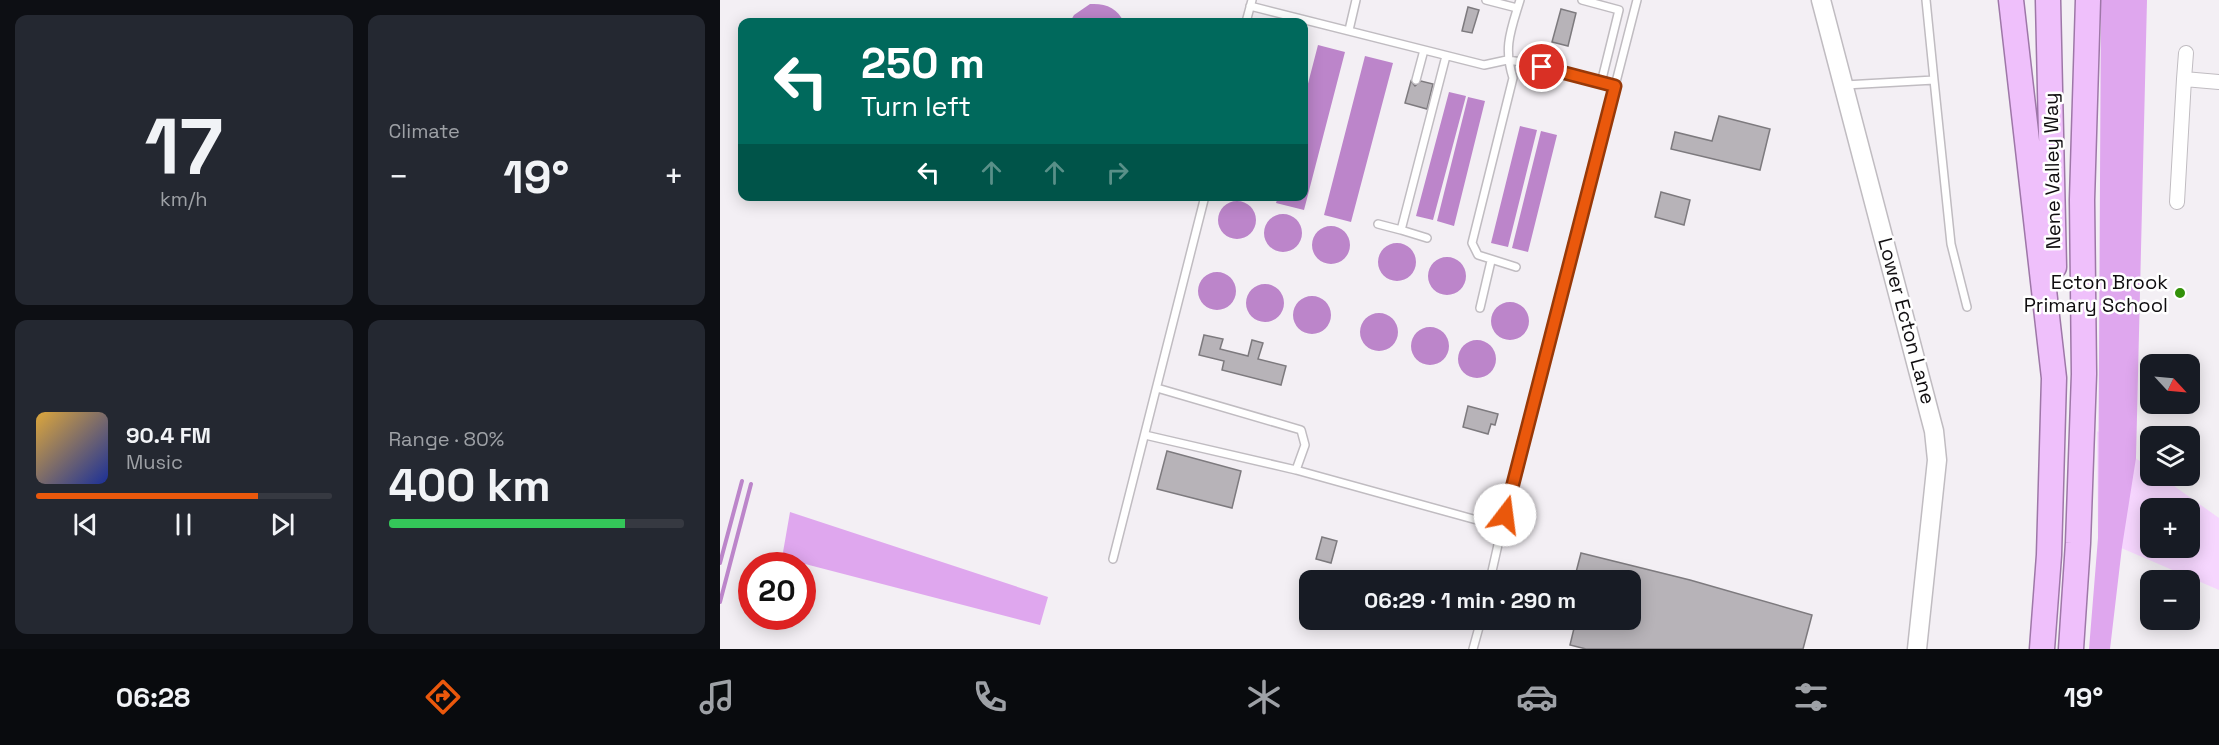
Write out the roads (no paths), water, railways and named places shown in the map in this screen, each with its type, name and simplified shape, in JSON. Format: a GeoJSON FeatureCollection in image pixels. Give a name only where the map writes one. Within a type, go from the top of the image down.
{"type":"FeatureCollection","features":[{"type":"Feature","properties":{"kind":"highway"},"geometry":{"type":"LineString","coordinates":[[2011,0],[2054,378],[2049,555],[2042,649]]}},
{"type":"Feature","properties":{"kind":"highway","name":"Nene Valley Way"},"geometry":{"type":"LineString","coordinates":[[2048,0],[2054,378]]}},
{"type":"Feature","properties":{"kind":"highway","name":"Nene Valley Way"},"geometry":{"type":"LineString","coordinates":[[2072,0],[2082,200]]}},
{"type":"Feature","properties":{"kind":"highway"},"geometry":{"type":"LineString","coordinates":[[2071,649],[2078,543],[2084,374],[2082,200],[2088,0]]}},
{"type":"Feature","properties":{"kind":"street","name":"Lower Ecton Lane"},"geometry":{"type":"LineString","coordinates":[[1821,0],[1934,431],[1937,460],[1917,649]]}},
{"type":"Feature","properties":{"kind":"street"},"geometry":{"type":"LineString","coordinates":[[2177,202],[2186,53]]}},
{"type":"Feature","properties":{"kind":"street"},"geometry":{"type":"LineString","coordinates":[[2184,79],[2219,82]]}},
{"type":"Feature","properties":{"kind":"lane"},"geometry":{"type":"LineString","coordinates":[[1349,30],[1356,0]]}},
{"type":"Feature","properties":{"kind":"lane"},"geometry":{"type":"LineString","coordinates":[[1486,0],[1518,8]]}},
{"type":"Feature","properties":{"kind":"lane"},"geometry":{"type":"LineString","coordinates":[[1516,267],[1491,261],[1478,255],[1472,243],[1513,78],[1507,60],[1507,46],[1520,0]]}},
{"type":"Feature","properties":{"kind":"lane"},"geometry":{"type":"LineString","coordinates":[[1582,0],[1619,10],[1601,82]]}},
{"type":"Feature","properties":{"kind":"lane"},"geometry":{"type":"LineString","coordinates":[[1492,570],[1637,0]]}},
{"type":"Feature","properties":{"kind":"lane"},"geometry":{"type":"LineString","coordinates":[[1926,0],[1950,244],[1967,307]]}},
{"type":"Feature","properties":{"kind":"lane"},"geometry":{"type":"LineString","coordinates":[[1247,18],[1251,3],[1305,18]]}},
{"type":"Feature","properties":{"kind":"lane"},"geometry":{"type":"LineString","coordinates":[[1308,19],[1484,65],[1507,60],[1615,86]]}},
{"type":"Feature","properties":{"kind":"lane"},"geometry":{"type":"LineString","coordinates":[[1416,80],[1424,50]]}},
{"type":"Feature","properties":{"kind":"lane"},"geometry":{"type":"LineString","coordinates":[[1401,230],[1446,56]]}},
{"type":"Feature","properties":{"kind":"lane"},"geometry":{"type":"LineString","coordinates":[[1845,85],[1934,80]]}},
{"type":"Feature","properties":{"kind":"lane"},"geometry":{"type":"LineString","coordinates":[[1113,559],[1204,201]]}},
{"type":"Feature","properties":{"kind":"lane"},"geometry":{"type":"LineString","coordinates":[[1378,224],[1427,238]]}},
{"type":"Feature","properties":{"kind":"lane"},"geometry":{"type":"LineString","coordinates":[[1480,308],[1491,261]]}},
{"type":"Feature","properties":{"kind":"lane"},"geometry":{"type":"LineString","coordinates":[[1157,388],[1301,430],[1305,445],[1296,470]]}},
{"type":"Feature","properties":{"kind":"lane"},"geometry":{"type":"LineString","coordinates":[[1145,435],[1296,470],[1502,527]]}},
{"type":"Feature","properties":{"kind":"lane"},"geometry":{"type":"LineString","coordinates":[[1473,649],[1478,630]]}},
{"type":"Feature","properties":{"kind":"waterway"},"geometry":{"type":"LineString","coordinates":[[720,563],[742,481]]}},
{"type":"Feature","properties":{"kind":"waterway"},"geometry":{"type":"LineString","coordinates":[[720,602],[751,484]]}},
{"type":"Feature","properties":{"kind":"place","name":"Ecton Brook Primary School"},"geometry":{"type":"Point","coordinates":[2180,293]}}]}
